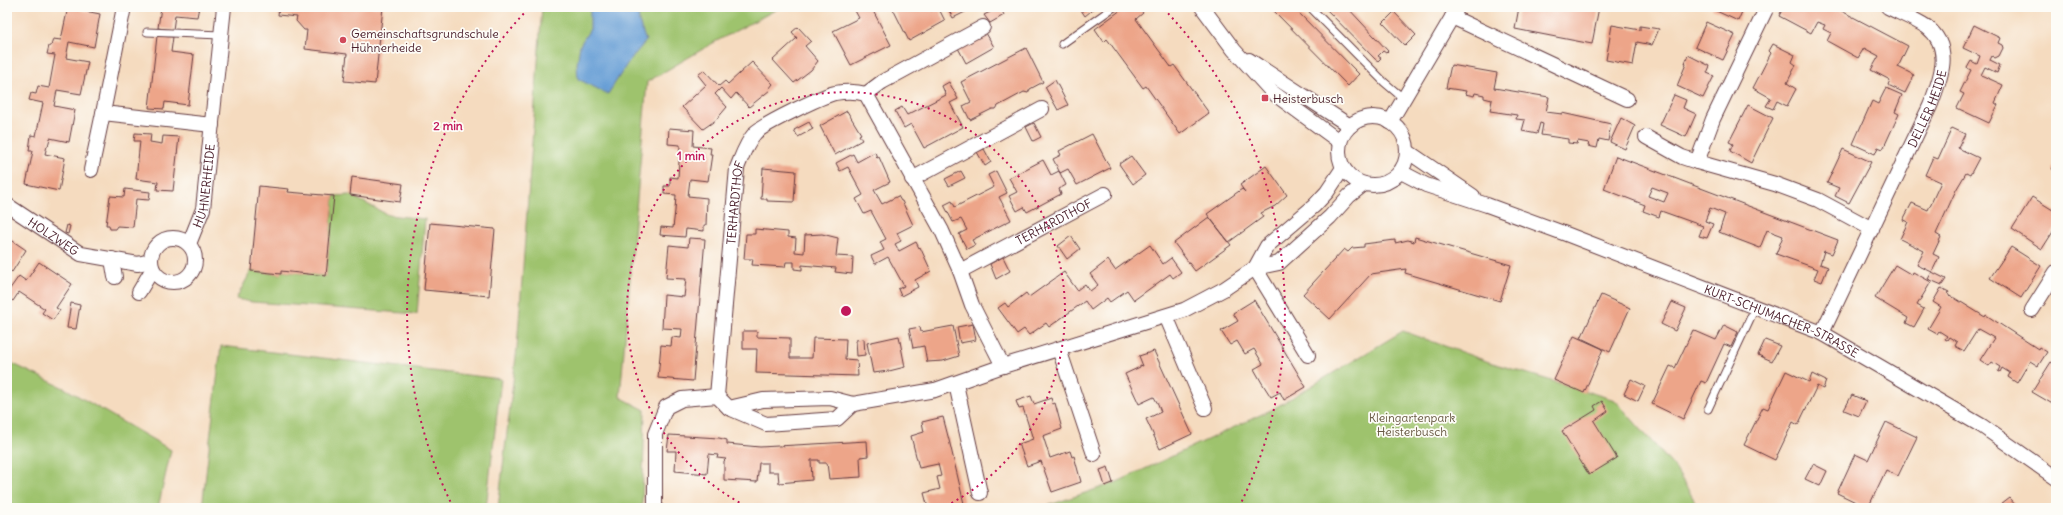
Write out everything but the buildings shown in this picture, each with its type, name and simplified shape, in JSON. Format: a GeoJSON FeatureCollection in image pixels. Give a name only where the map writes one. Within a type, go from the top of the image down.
{"type":"FeatureCollection","features":[{"type":"Feature","properties":{"kind":"street"},"geometry":{"type":"LineString","coordinates":[[91,170],[124,7]]}},
{"type":"Feature","properties":{"kind":"street","name":"HÜHNERHEIDE"},"geometry":{"type":"LineString","coordinates":[[189,244],[204,209],[224,7]]}},
{"type":"Feature","properties":{"kind":"street"},"geometry":{"type":"LineString","coordinates":[[1202,7],[1234,50],[1272,92],[1340,142]]}},
{"type":"Feature","properties":{"kind":"street"},"geometry":{"type":"LineString","coordinates":[[1697,162],[1713,119],[1767,7]]}},
{"type":"Feature","properties":{"kind":"street","name":"DELLER HEIDE"},"geometry":{"type":"LineString","coordinates":[[1822,334],[1930,106],[1943,68],[1942,51],[1936,36],[1926,27],[1888,7]]}},
{"type":"Feature","properties":{"kind":"street"},"geometry":{"type":"LineString","coordinates":[[1390,122],[1455,12],[1627,99]]}},
{"type":"Feature","properties":{"kind":"street"},"geometry":{"type":"LineString","coordinates":[[983,27],[882,82],[866,94],[942,231],[960,271],[972,305],[1003,366]]}},
{"type":"Feature","properties":{"kind":"street"},"geometry":{"type":"LineString","coordinates":[[1234,50],[1350,126]]}},
{"type":"Feature","properties":{"kind":"street","name":"TERHARDTHOF"},"geometry":{"type":"LineString","coordinates":[[717,396],[737,168],[744,148],[756,132],[770,122],[835,93],[854,91],[866,94]]}},
{"type":"Feature","properties":{"kind":"street"},"geometry":{"type":"LineString","coordinates":[[912,178],[1042,109]]}},
{"type":"Feature","properties":{"kind":"street","name":"HÜHNERHEIDE"},"geometry":{"type":"LineString","coordinates":[[103,114],[212,125]]}},
{"type":"Feature","properties":{"kind":"street"},"geometry":{"type":"LineString","coordinates":[[1368,116],[1382,117],[1390,122],[1403,134],[1407,151],[1406,160],[1400,172],[1390,181],[1378,185],[1364,184],[1352,178],[1343,168],[1339,155],[1340,142],[1345,130],[1355,121],[1368,116]]}},
{"type":"Feature","properties":{"kind":"street"},"geometry":{"type":"LineString","coordinates":[[1646,137],[1682,157],[1782,186],[1818,200],[1872,229]]}},
{"type":"Feature","properties":{"kind":"street","name":"KURT-SCHUMACHER-STRASSE"},"geometry":{"type":"LineString","coordinates":[[1407,151],[1487,205]]}},
{"type":"Feature","properties":{"kind":"street"},"geometry":{"type":"LineString","coordinates":[[1255,268],[1267,246],[1314,206],[1327,192],[1343,168]]}},
{"type":"Feature","properties":{"kind":"street","name":"KURT-SCHUMACHER-STRASSE"},"geometry":{"type":"LineString","coordinates":[[1400,172],[1426,186],[1487,205],[1822,334],[1982,426],[2056,478]]}},
{"type":"Feature","properties":{"kind":"street"},"geometry":{"type":"LineString","coordinates":[[729,408],[763,400],[830,398],[853,404],[934,390],[956,384],[1003,366],[1184,310],[1224,289],[1255,268],[1279,263],[1330,217],[1349,196],[1364,184]]}},
{"type":"Feature","properties":{"kind":"street","name":"TERHARDTHOF"},"geometry":{"type":"LineString","coordinates":[[960,271],[1105,194]]}},
{"type":"Feature","properties":{"kind":"street","name":"HOLZWEG"},"geometry":{"type":"LineString","coordinates":[[7,205],[81,254],[152,265]]}},
{"type":"Feature","properties":{"kind":"street","name":"HÜHNERHEIDE"},"geometry":{"type":"LineString","coordinates":[[172,238],[181,239],[189,244],[194,251],[196,260],[194,269],[185,279],[174,283],[165,282],[158,277],[152,265],[152,252],[157,245],[164,240],[172,238]]}},
{"type":"Feature","properties":{"kind":"street"},"geometry":{"type":"LineString","coordinates":[[112,259],[115,277]]}},
{"type":"Feature","properties":{"kind":"street"},"geometry":{"type":"LineString","coordinates":[[139,292],[152,265]]}},
{"type":"Feature","properties":{"kind":"street"},"geometry":{"type":"LineString","coordinates":[[1255,268],[1308,355]]}},
{"type":"Feature","properties":{"kind":"street"},"geometry":{"type":"LineString","coordinates":[[2032,310],[2056,272]]}},
{"type":"Feature","properties":{"kind":"street"},"geometry":{"type":"LineString","coordinates":[[1166,316],[1205,408]]}},
{"type":"Feature","properties":{"kind":"street"},"geometry":{"type":"LineString","coordinates":[[1059,349],[1094,454]]}},
{"type":"Feature","properties":{"kind":"street"},"geometry":{"type":"LineString","coordinates":[[956,384],[980,493]]}},
{"type":"Feature","properties":{"kind":"street"},"geometry":{"type":"LineString","coordinates":[[655,508],[655,434],[666,407],[682,399],[717,396],[729,408],[766,424],[837,419],[853,404]]}},
{"type":"Feature","properties":{"kind":"lane"},"geometry":{"type":"LineString","coordinates":[[1062,44],[1114,7]]}},
{"type":"Feature","properties":{"kind":"lane"},"geometry":{"type":"LineString","coordinates":[[1310,7],[1384,82],[1404,99]]}},
{"type":"Feature","properties":{"kind":"lane"},"geometry":{"type":"LineString","coordinates":[[147,32],[221,35]]}},
{"type":"Feature","properties":{"kind":"lane"},"geometry":{"type":"LineString","coordinates":[[1708,409],[1755,308]]}},
{"type":"Feature","properties":{"kind":"green space"},"geometry":{"type":"Polygon","coordinates":[[[542,7],[781,7],[713,43],[647,82],[620,397],[645,410],[642,508],[498,508],[517,348],[542,7]]]}},
{"type":"Feature","properties":{"kind":"green space"},"geometry":{"type":"Polygon","coordinates":[[[350,195],[388,215],[425,219],[417,314],[252,302],[236,299],[251,271],[280,274],[281,271],[326,276],[334,196],[350,195]]]}},
{"type":"Feature","properties":{"kind":"green space","name":"Kleingartenpark Heisterbusch"},"geometry":{"type":"Polygon","coordinates":[[[1403,331],[1489,362],[1615,400],[1675,468],[1699,508],[1041,508],[1117,482],[1273,409],[1403,331]]]}},
{"type":"Feature","properties":{"kind":"green space"},"geometry":{"type":"Polygon","coordinates":[[[221,346],[501,379],[486,508],[202,508],[221,346]]]}},
{"type":"Feature","properties":{"kind":"green space"},"geometry":{"type":"Polygon","coordinates":[[[7,361],[66,389],[171,450],[158,508],[7,508],[7,361]]]}},
{"type":"Feature","properties":{"kind":"water"},"geometry":{"type":"Polygon","coordinates":[[[590,7],[638,7],[639,22],[646,41],[629,61],[608,94],[578,79],[577,65],[580,45],[590,29],[590,7]]]}},
{"type":"Feature","properties":{"kind":"place","name":"Gemeinschaftsgrundschule Hühnerheide"},"geometry":{"type":"Point","coordinates":[343,40]}},
{"type":"Feature","properties":{"kind":"place","name":"Heisterbusch"},"geometry":{"type":"Point","coordinates":[1265,98]}}]}
